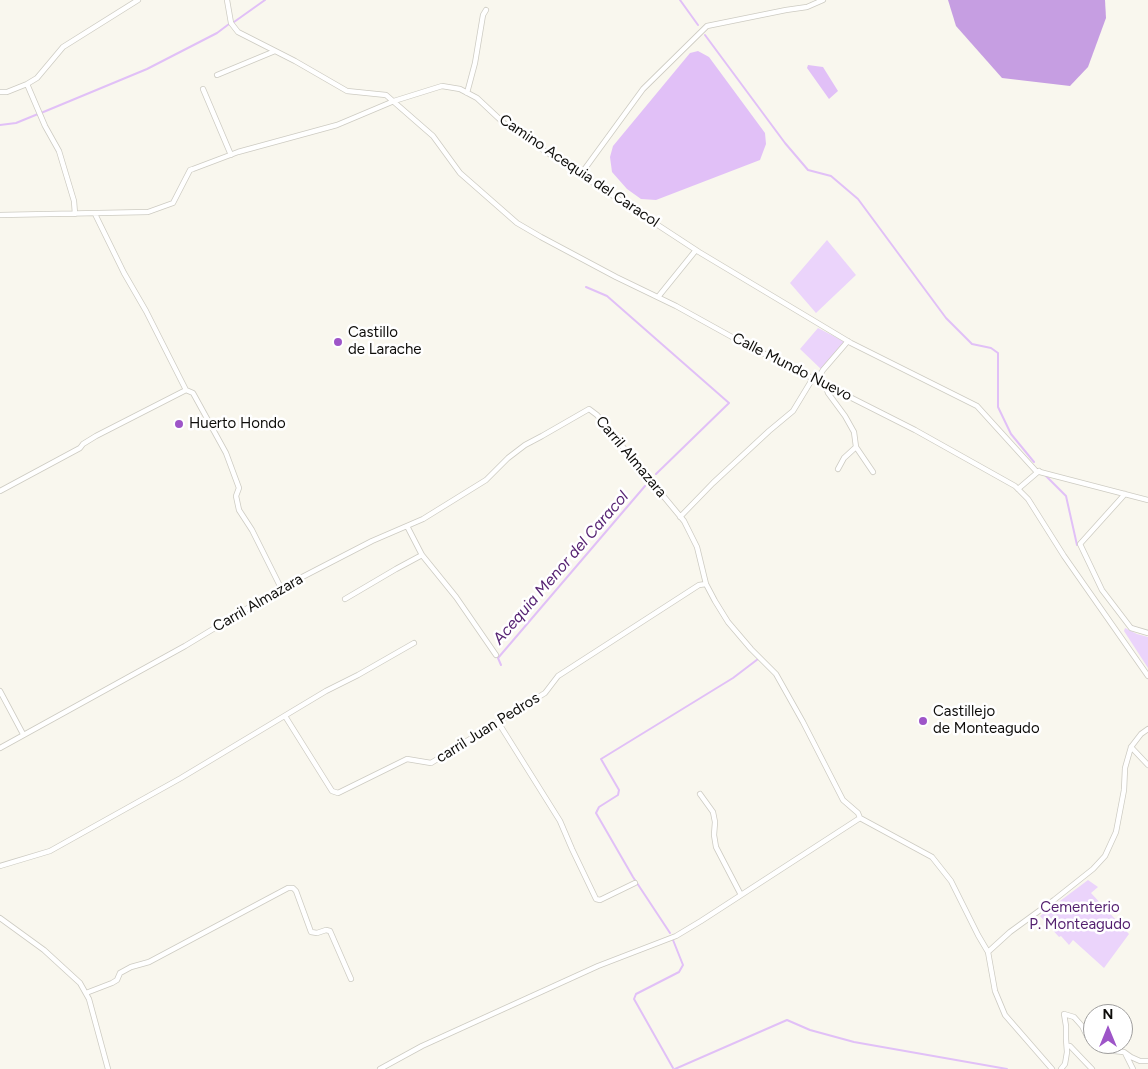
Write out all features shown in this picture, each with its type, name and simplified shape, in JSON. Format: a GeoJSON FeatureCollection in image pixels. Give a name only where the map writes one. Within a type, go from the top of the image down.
{"type":"FeatureCollection","features":[{"type":"Feature","properties":{"kind":"street"},"geometry":{"type":"LineString","coordinates":[[0,92],[7,92],[37,78],[63,47],[138,0]]}},
{"type":"Feature","properties":{"kind":"street"},"geometry":{"type":"LineString","coordinates":[[227,0],[231,23],[238,32],[296,61],[347,91],[386,95],[394,101]]}},
{"type":"Feature","properties":{"kind":"street"},"geometry":{"type":"LineString","coordinates":[[582,174],[644,89],[707,26],[786,10],[806,8],[823,0]]}},
{"type":"Feature","properties":{"kind":"street"},"geometry":{"type":"LineString","coordinates":[[467,93],[475,63],[483,15],[486,10]]}},
{"type":"Feature","properties":{"kind":"street"},"geometry":{"type":"LineString","coordinates":[[217,75],[275,51]]}},
{"type":"Feature","properties":{"kind":"street"},"geometry":{"type":"LineString","coordinates":[[27,84],[66,170],[76,214]]}},
{"type":"Feature","properties":{"kind":"street","name":"Camino Acequia del Caracol"},"geometry":{"type":"LineString","coordinates":[[0,215],[148,212],[172,204],[190,170],[230,155],[337,125],[394,101],[442,86],[460,89],[477,98],[508,127],[696,250],[848,341],[977,406],[1038,471]]}},
{"type":"Feature","properties":{"kind":"street"},"geometry":{"type":"LineString","coordinates":[[202,89],[230,155]]}},
{"type":"Feature","properties":{"kind":"street","name":"Calle Mundo Nuevo"},"geometry":{"type":"LineString","coordinates":[[394,101],[408,116],[433,136],[460,173],[517,223],[541,238],[915,430],[1015,486],[1028,499],[1069,564],[1148,676]]}},
{"type":"Feature","properties":{"kind":"street"},"geometry":{"type":"LineString","coordinates":[[95,214],[186,390],[192,393],[226,453],[239,488],[236,496],[239,510],[252,530],[281,588]]}},
{"type":"Feature","properties":{"kind":"street"},"geometry":{"type":"LineString","coordinates":[[658,297],[696,250]]}},
{"type":"Feature","properties":{"kind":"street"},"geometry":{"type":"LineString","coordinates":[[680,517],[713,483],[793,411],[815,379],[848,341]]}},
{"type":"Feature","properties":{"kind":"street"},"geometry":{"type":"LineString","coordinates":[[825,384],[828,393],[854,432],[856,447],[873,472]]}},
{"type":"Feature","properties":{"kind":"street"},"geometry":{"type":"LineString","coordinates":[[0,491],[80,448],[96,436],[186,390]]}},
{"type":"Feature","properties":{"kind":"street","name":"Carril Almazara"},"geometry":{"type":"LineString","coordinates":[[0,748],[185,646],[281,588],[372,541],[423,519],[486,480],[508,458],[525,445],[589,409],[597,415],[684,521],[698,547],[706,584],[728,622],[776,674],[843,800],[858,813],[860,818],[932,857],[951,880],[988,952],[995,991],[1005,1015],[1052,1069]]}},
{"type":"Feature","properties":{"kind":"street"},"geometry":{"type":"LineString","coordinates":[[838,469],[844,458],[856,447]]}},
{"type":"Feature","properties":{"kind":"street"},"geometry":{"type":"LineString","coordinates":[[1018,489],[1038,471],[1148,500]]}},
{"type":"Feature","properties":{"kind":"street"},"geometry":{"type":"LineString","coordinates":[[1125,494],[1080,544],[1102,590],[1131,628],[1148,633]]}},
{"type":"Feature","properties":{"kind":"street"},"geometry":{"type":"LineString","coordinates":[[407,526],[422,555],[456,597],[496,656]]}},
{"type":"Feature","properties":{"kind":"street"},"geometry":{"type":"LineString","coordinates":[[345,599],[396,568],[422,555]]}},
{"type":"Feature","properties":{"kind":"street","name":"carril Juan Pedros"},"geometry":{"type":"LineString","coordinates":[[284,716],[332,791],[338,793],[407,759],[431,763],[545,693],[558,676],[699,585],[706,584]]}},
{"type":"Feature","properties":{"kind":"street"},"geometry":{"type":"LineString","coordinates":[[0,866],[50,850],[181,778],[326,691],[358,676],[414,643]]}},
{"type":"Feature","properties":{"kind":"street"},"geometry":{"type":"LineString","coordinates":[[0,692],[23,734]]}},
{"type":"Feature","properties":{"kind":"street"},"geometry":{"type":"LineString","coordinates":[[498,722],[560,821],[596,899],[600,900],[635,883]]}},
{"type":"Feature","properties":{"kind":"street"},"geometry":{"type":"LineString","coordinates":[[988,952],[1010,932],[1093,869],[1105,856],[1116,832],[1124,790],[1125,768],[1131,748],[1141,734],[1148,729]]}},
{"type":"Feature","properties":{"kind":"street"},"geometry":{"type":"LineString","coordinates":[[1131,748],[1148,765]]}},
{"type":"Feature","properties":{"kind":"street"},"geometry":{"type":"LineString","coordinates":[[700,794],[713,812],[716,847],[741,895]]}},
{"type":"Feature","properties":{"kind":"street"},"geometry":{"type":"LineString","coordinates":[[380,1069],[422,1046],[589,970],[676,936],[860,818]]}},
{"type":"Feature","properties":{"kind":"street"},"geometry":{"type":"LineString","coordinates":[[86,994],[112,983],[117,980],[120,973],[131,967],[149,962],[288,888],[296,890],[312,932],[330,931],[351,979]]}},
{"type":"Feature","properties":{"kind":"street"},"geometry":{"type":"LineString","coordinates":[[0,918],[44,950],[80,983],[89,1000],[108,1069]]}},
{"type":"Feature","properties":{"kind":"street"},"geometry":{"type":"LineString","coordinates":[[1062,1069],[1068,1052],[1064,1014],[1074,1017],[1083,1028]]}},
{"type":"Feature","properties":{"kind":"street"},"geometry":{"type":"LineString","coordinates":[[1067,1046],[1070,1046],[1092,1069]]}},
{"type":"Feature","properties":{"kind":"street"},"geometry":{"type":"LineString","coordinates":[[1125,1054],[1134,1069]]}},
{"type":"Feature","properties":{"kind":"street"},"geometry":{"type":"LineString","coordinates":[[1127,1054],[1140,1061],[1148,1061]]}},
{"type":"Feature","properties":{"kind":"green space"},"geometry":{"type":"Polygon","coordinates":[[[827,240],[856,275],[816,313],[790,283],[827,240]]]}},
{"type":"Feature","properties":{"kind":"green space"},"geometry":{"type":"Polygon","coordinates":[[[818,328],[845,342],[822,370],[800,349],[818,328]]]}},
{"type":"Feature","properties":{"kind":"green space"},"geometry":{"type":"Polygon","coordinates":[[[1125,628],[1148,637],[1148,668],[1124,631],[1125,628]]]}},
{"type":"Feature","properties":{"kind":"green space","name":"Cementerio P. Monteagudo"},"geometry":{"type":"Polygon","coordinates":[[[1088,880],[1098,887],[1091,893],[1129,934],[1104,968],[1073,940],[1069,945],[1061,936],[1059,937],[1040,916],[1088,880]]]}},
{"type":"Feature","properties":{"kind":"shaded area"},"geometry":{"type":"Polygon","coordinates":[[[948,0],[1105,0],[1106,18],[1088,67],[1070,86],[1002,78],[956,26],[948,0]]]}},
{"type":"Feature","properties":{"kind":"shaded area"},"geometry":{"type":"Polygon","coordinates":[[[698,51],[709,57],[765,133],[766,144],[760,160],[656,200],[641,199],[627,189],[612,172],[610,157],[613,146],[690,53],[698,51]]]}},
{"type":"Feature","properties":{"kind":"shaded area"},"geometry":{"type":"Polygon","coordinates":[[[808,65],[823,67],[838,91],[829,99],[807,68],[808,65]]]}},
{"type":"Feature","properties":{"kind":"waterway"},"geometry":{"type":"LineString","coordinates":[[234,22],[265,0]]}},
{"type":"Feature","properties":{"kind":"waterway"},"geometry":{"type":"LineString","coordinates":[[680,0],[698,25]]}},
{"type":"Feature","properties":{"kind":"waterway"},"geometry":{"type":"LineString","coordinates":[[41,113],[147,69],[217,33],[229,24]]}},
{"type":"Feature","properties":{"kind":"waterway"},"geometry":{"type":"LineString","coordinates":[[705,35],[785,143],[808,170],[831,176],[858,199],[946,318],[972,344],[991,348],[998,353],[998,407],[1011,434],[1034,462]]}},
{"type":"Feature","properties":{"kind":"waterway"},"geometry":{"type":"LineString","coordinates":[[0,125],[16,123],[38,114]]}},
{"type":"Feature","properties":{"kind":"waterway","name":"Acequia Menor del Caracol"},"geometry":{"type":"LineString","coordinates":[[586,287],[607,296],[729,403],[656,474]]}},
{"type":"Feature","properties":{"kind":"waterway"},"geometry":{"type":"LineString","coordinates":[[1044,474],[1066,496],[1077,545]]}},
{"type":"Feature","properties":{"kind":"waterway","name":"Acequia Menor del Caracol"},"geometry":{"type":"LineString","coordinates":[[501,665],[498,658],[645,486]]}},
{"type":"Feature","properties":{"kind":"waterway"},"geometry":{"type":"LineString","coordinates":[[670,933],[633,877],[596,813],[599,807],[618,795],[619,790],[601,759],[733,678],[758,659]]}},
{"type":"Feature","properties":{"kind":"waterway"},"geometry":{"type":"LineString","coordinates":[[673,940],[683,965],[679,972],[636,994],[634,999],[673,1068]]}},
{"type":"Feature","properties":{"kind":"waterway"},"geometry":{"type":"LineString","coordinates":[[675,1069],[787,1020],[810,1030],[854,1042],[1007,1069]]}},
{"type":"Feature","properties":{"kind":"place","name":"Castillo de Larache"},"geometry":{"type":"Point","coordinates":[338,342]}},
{"type":"Feature","properties":{"kind":"place","name":"Huerto Hondo"},"geometry":{"type":"Point","coordinates":[179,424]}},
{"type":"Feature","properties":{"kind":"place","name":"Castillejo de Monteagudo"},"geometry":{"type":"Point","coordinates":[923,721]}}]}
